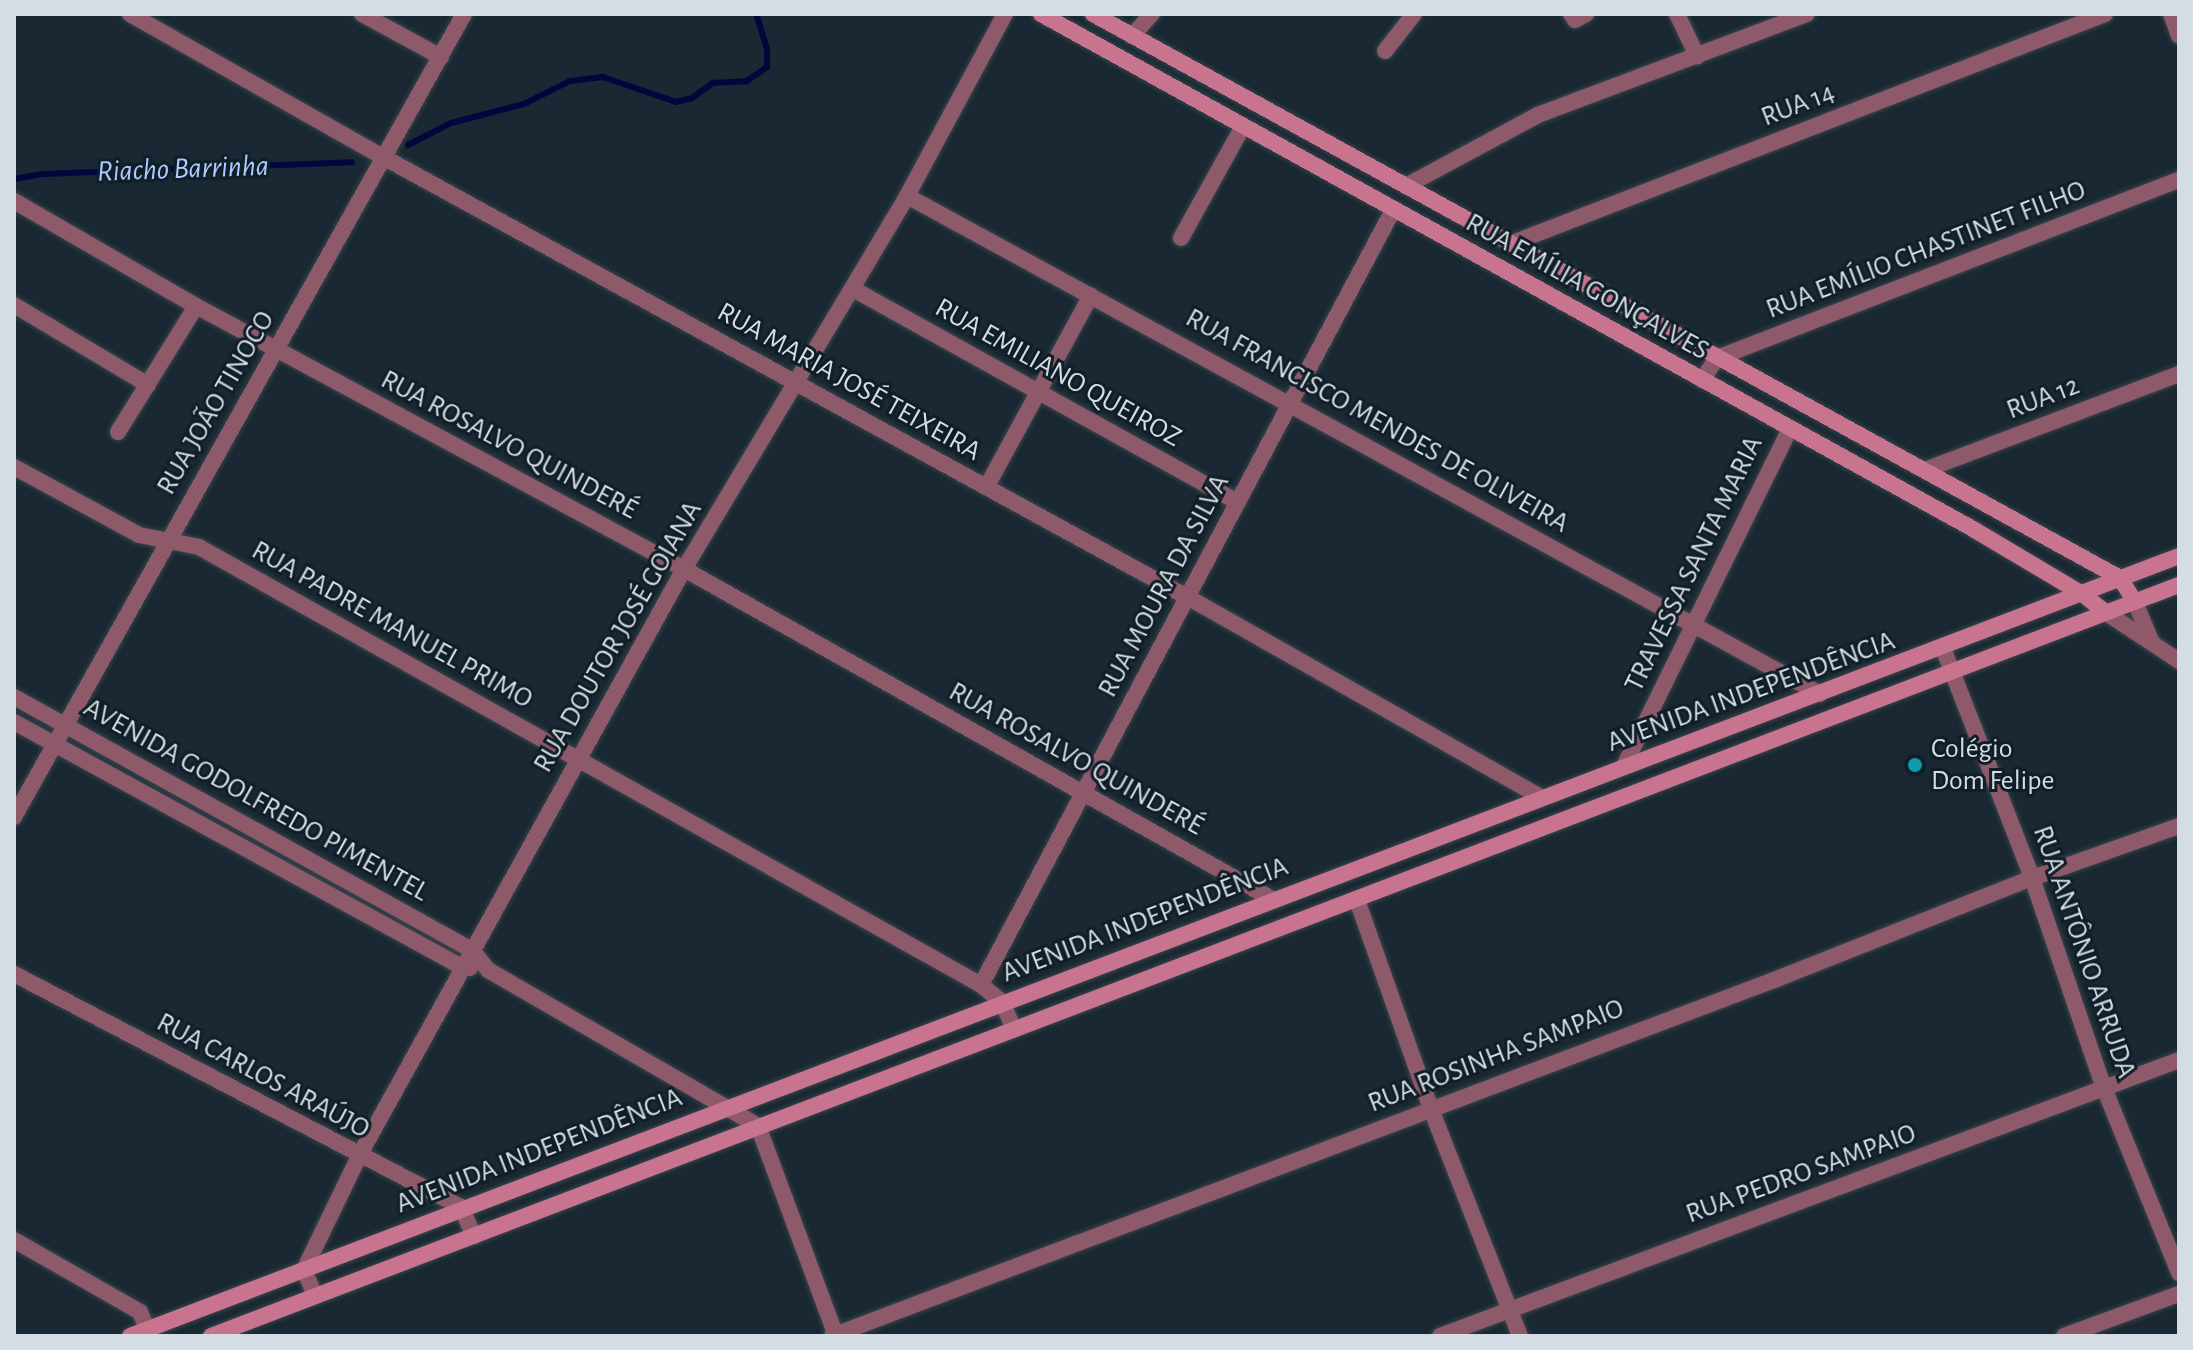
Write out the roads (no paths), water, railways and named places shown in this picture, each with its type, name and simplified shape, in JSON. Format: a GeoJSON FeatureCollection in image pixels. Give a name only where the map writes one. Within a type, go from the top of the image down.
{"type":"FeatureCollection","features":[{"type":"Feature","properties":{"kind":"main road","name":"RUA EMÍLIA GONÇALVES"},"geometry":{"type":"LineString","coordinates":[[1041,14],[1242,128],[1790,428],[2081,593],[2105,612]]}},
{"type":"Feature","properties":{"kind":"main road","name":"RUA EMÍLIA GONÇALVES"},"geometry":{"type":"LineString","coordinates":[[1093,14],[2120,578],[2135,602]]}},
{"type":"Feature","properties":{"kind":"main road"},"geometry":{"type":"LineString","coordinates":[[1286,152],[1300,127]]}},
{"type":"Feature","properties":{"kind":"main road","name":"AVENIDA INDEPENDÊNCIA"},"geometry":{"type":"LineString","coordinates":[[130,1336],[149,1333],[461,1207],[1943,648],[2179,556]]}},
{"type":"Feature","properties":{"kind":"main road","name":"AVENIDA INDEPENDÊNCIA"},"geometry":{"type":"LineString","coordinates":[[211,1336],[2179,585]]}},
{"type":"Feature","properties":{"kind":"street","name":"RUA MARIA JOSÉ TEIXEIRA"},"geometry":{"type":"LineString","coordinates":[[130,14],[383,157],[1189,598],[1542,798]]}},
{"type":"Feature","properties":{"kind":"street"},"geometry":{"type":"LineString","coordinates":[[362,14],[441,57]]}},
{"type":"Feature","properties":{"kind":"street","name":"RUA JOÃO TINOCO"},"geometry":{"type":"LineString","coordinates":[[14,817],[464,14]]}},
{"type":"Feature","properties":{"kind":"street","name":"RUA DOUTOR JOSÉ GOIANA"},"geometry":{"type":"LineString","coordinates":[[304,1270],[359,1156],[684,569],[907,196],[1005,14]]}},
{"type":"Feature","properties":{"kind":"street"},"geometry":{"type":"LineString","coordinates":[[1132,36],[1152,14]]}},
{"type":"Feature","properties":{"kind":"street"},"geometry":{"type":"LineString","coordinates":[[1385,51],[1414,14]]}},
{"type":"Feature","properties":{"kind":"street"},"geometry":{"type":"LineString","coordinates":[[1571,14],[1575,20],[1586,14]]}},
{"type":"Feature","properties":{"kind":"street"},"geometry":{"type":"LineString","coordinates":[[1677,14],[1697,56]]}},
{"type":"Feature","properties":{"kind":"street"},"geometry":{"type":"LineString","coordinates":[[1406,186],[1538,115],[1807,14]]}},
{"type":"Feature","properties":{"kind":"street","name":"RUA 14"},"geometry":{"type":"LineString","coordinates":[[1510,244],[2105,14]]}},
{"type":"Feature","properties":{"kind":"street"},"geometry":{"type":"LineString","coordinates":[[2171,14],[2179,36]]}},
{"type":"Feature","properties":{"kind":"street"},"geometry":{"type":"LineString","coordinates":[[1181,238],[1242,128]]}},
{"type":"Feature","properties":{"kind":"street","name":"RUA EMÍLIO CHASTINET FILHO"},"geometry":{"type":"LineString","coordinates":[[1717,358],[2179,180]]}},
{"type":"Feature","properties":{"kind":"street","name":"RUA FRANCISCO MENDES DE OLIVEIRA"},"geometry":{"type":"LineString","coordinates":[[907,196],[1820,694]]}},
{"type":"Feature","properties":{"kind":"street","name":"RUA ROSALVO QUINDERÉ"},"geometry":{"type":"LineString","coordinates":[[14,201],[196,306],[684,569],[1272,899]]}},
{"type":"Feature","properties":{"kind":"street","name":"RUA MOURA DA SILVA"},"geometry":{"type":"LineString","coordinates":[[981,985],[1393,210]]}},
{"type":"Feature","properties":{"kind":"street","name":"RUA EMILIANO QUEIROZ"},"geometry":{"type":"LineString","coordinates":[[853,289],[1238,502]]}},
{"type":"Feature","properties":{"kind":"street"},"geometry":{"type":"LineString","coordinates":[[987,486],[1091,295]]}},
{"type":"Feature","properties":{"kind":"street"},"geometry":{"type":"LineString","coordinates":[[14,305],[148,385]]}},
{"type":"Feature","properties":{"kind":"street"},"geometry":{"type":"LineString","coordinates":[[118,432],[196,306]]}},
{"type":"Feature","properties":{"kind":"street"},"geometry":{"type":"LineString","coordinates":[[1702,380],[1717,358]]}},
{"type":"Feature","properties":{"kind":"street","name":"RUA 12"},"geometry":{"type":"LineString","coordinates":[[1925,470],[2179,374]]}},
{"type":"Feature","properties":{"kind":"street","name":"TRAVESSA SANTA MARIA"},"geometry":{"type":"LineString","coordinates":[[1624,766],[1790,428]]}},
{"type":"Feature","properties":{"kind":"street","name":"RUA PADRE MANUEL PRIMO"},"geometry":{"type":"LineString","coordinates":[[14,467],[139,535],[199,547],[981,985],[1002,1002],[1014,1029]]}},
{"type":"Feature","properties":{"kind":"street"},"geometry":{"type":"LineString","coordinates":[[2135,602],[2153,644]]}},
{"type":"Feature","properties":{"kind":"street"},"geometry":{"type":"LineString","coordinates":[[2105,612],[2179,661]]}},
{"type":"Feature","properties":{"kind":"street","name":"RUA ANTÔNIO ARRUDA"},"geometry":{"type":"LineString","coordinates":[[1943,648],[2032,878],[2104,1088],[2179,1273]]}},
{"type":"Feature","properties":{"kind":"street","name":"AVENIDA GODOLFREDO PIMENTEL"},"geometry":{"type":"LineString","coordinates":[[14,697],[68,724],[472,950]]}},
{"type":"Feature","properties":{"kind":"street","name":"AVENIDA GODOLFREDO PIMENTEL"},"geometry":{"type":"LineString","coordinates":[[14,722],[462,967]]}},
{"type":"Feature","properties":{"kind":"street","name":"RUA ROSINHA SAMPAIO"},"geometry":{"type":"LineString","coordinates":[[834,1336],[2032,878],[2179,826]]}},
{"type":"Feature","properties":{"kind":"street"},"geometry":{"type":"LineString","coordinates":[[265,860],[276,842]]}},
{"type":"Feature","properties":{"kind":"street"},"geometry":{"type":"LineString","coordinates":[[1357,900],[1431,1109],[1520,1336]]}},
{"type":"Feature","properties":{"kind":"street"},"geometry":{"type":"LineString","coordinates":[[472,950],[488,970],[758,1126],[834,1336]]}},
{"type":"Feature","properties":{"kind":"street"},"geometry":{"type":"LineString","coordinates":[[462,967],[488,970]]}},
{"type":"Feature","properties":{"kind":"street","name":"RUA CARLOS ARAÚJO"},"geometry":{"type":"LineString","coordinates":[[14,974],[461,1207]]}},
{"type":"Feature","properties":{"kind":"street","name":"RUA PEDRO SAMPAIO"},"geometry":{"type":"LineString","coordinates":[[1440,1336],[2179,1060]]}},
{"type":"Feature","properties":{"kind":"street"},"geometry":{"type":"LineString","coordinates":[[461,1207],[474,1236]]}},
{"type":"Feature","properties":{"kind":"street"},"geometry":{"type":"LineString","coordinates":[[14,1240],[140,1312],[149,1333]]}},
{"type":"Feature","properties":{"kind":"street"},"geometry":{"type":"LineString","coordinates":[[304,1270],[315,1295]]}},
{"type":"Feature","properties":{"kind":"street"},"geometry":{"type":"LineString","coordinates":[[2064,1336],[2179,1294]]}},
{"type":"Feature","properties":{"kind":"waterway","name":"Riacho Barrinha"},"geometry":{"type":"LineString","coordinates":[[408,145],[451,123],[524,104],[570,81],[603,77],[676,102],[692,98],[713,83],[747,81],[767,67],[767,49],[756,14]]}},
{"type":"Feature","properties":{"kind":"waterway","name":"Riacho Barrinha"},"geometry":{"type":"LineString","coordinates":[[14,179],[43,174],[352,162]]}},
{"type":"Feature","properties":{"kind":"place","name":"Colégio Dom Felipe"},"geometry":{"type":"Point","coordinates":[1915,765]}}]}
